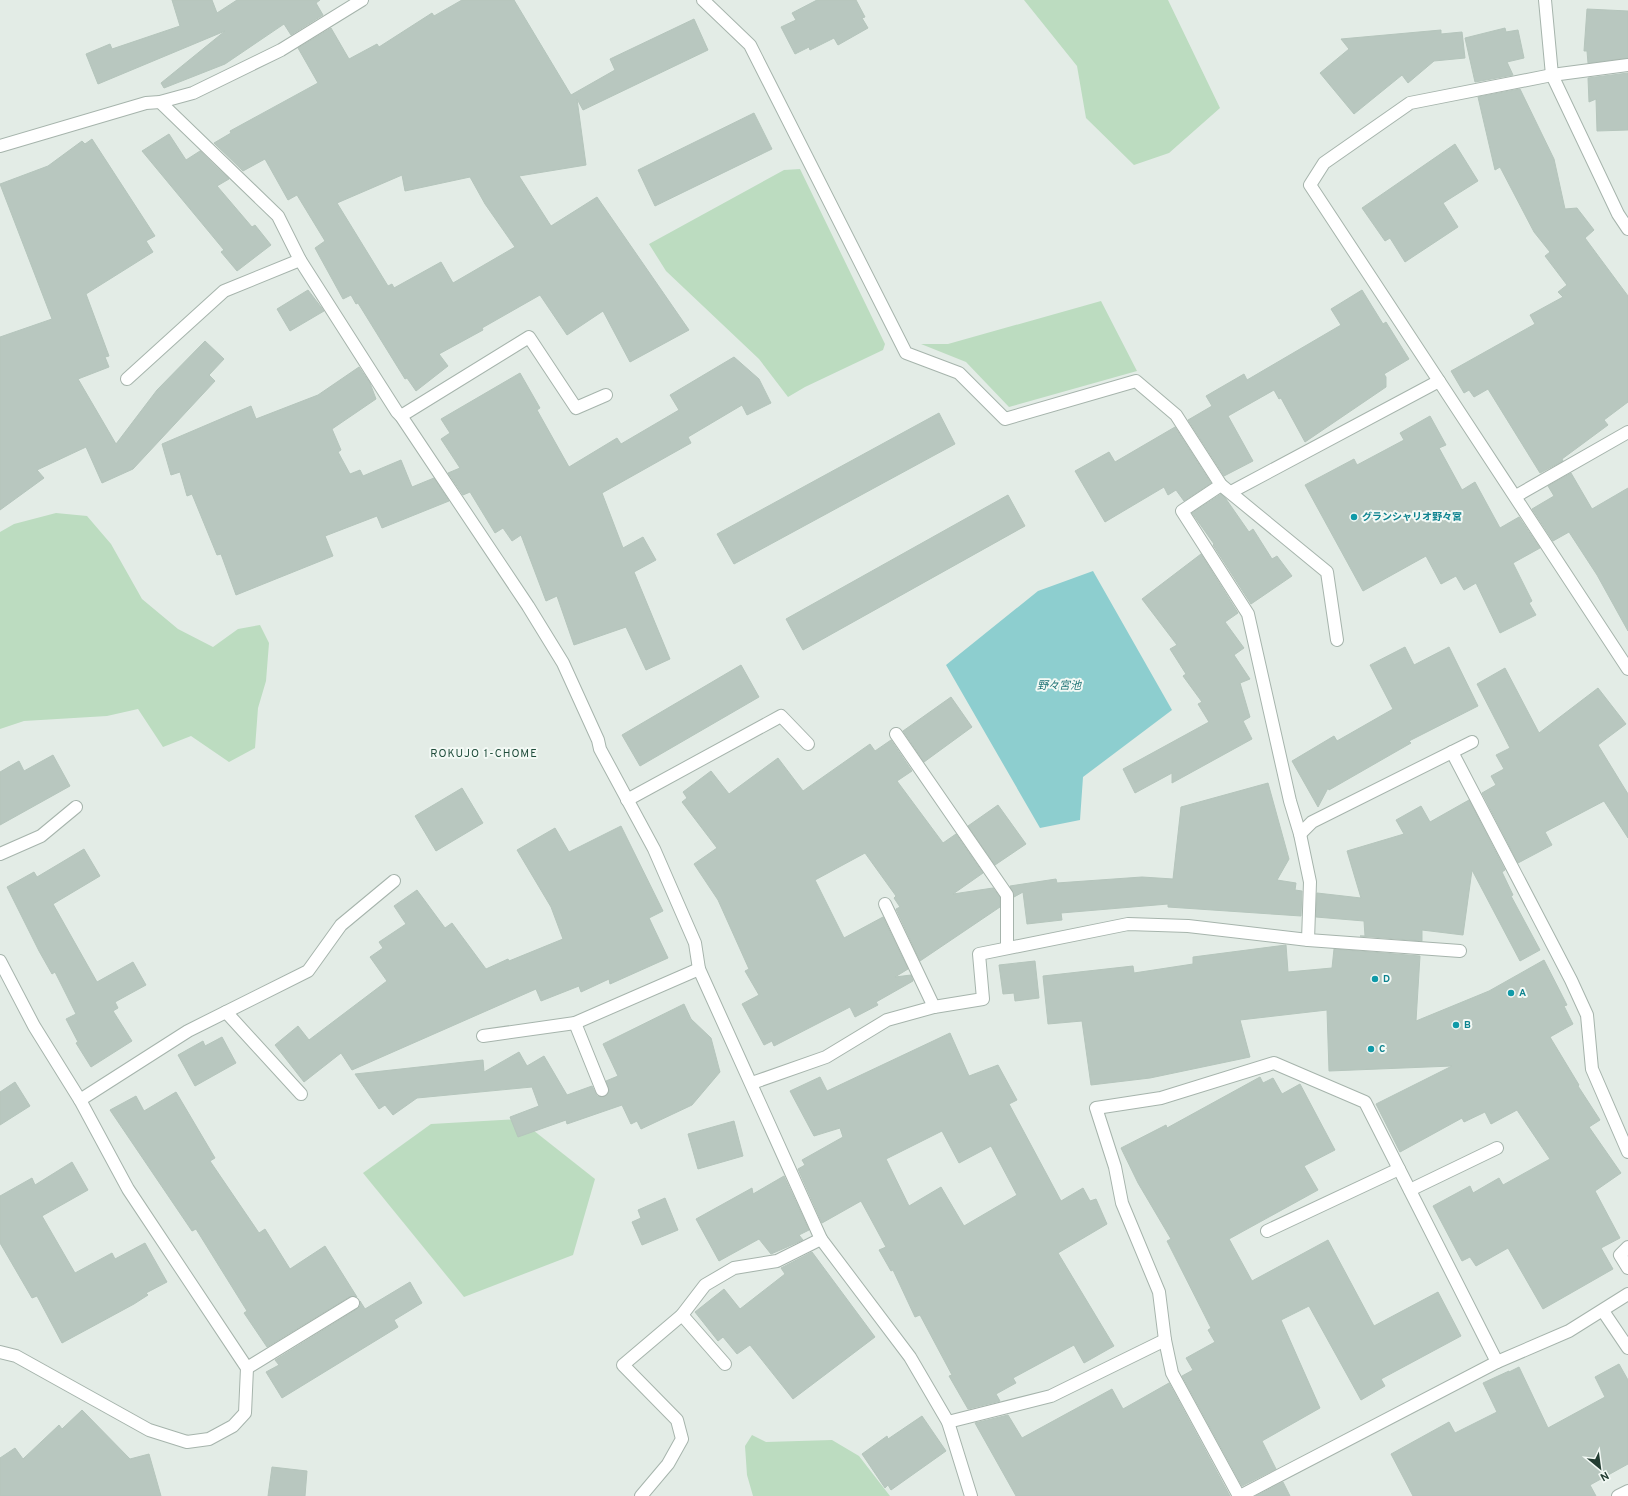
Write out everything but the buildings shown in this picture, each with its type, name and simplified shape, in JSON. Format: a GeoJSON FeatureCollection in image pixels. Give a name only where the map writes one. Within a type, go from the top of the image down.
{"type":"FeatureCollection","features":[{"type":"Feature","properties":{"kind":"street"},"geometry":{"type":"LineString","coordinates":[[0,146],[146,103],[160,102],[193,93],[281,50],[362,0]]}},
{"type":"Feature","properties":{"kind":"street"},"geometry":{"type":"LineString","coordinates":[[703,0],[750,45],[906,354],[959,373],[1005,419],[1136,381],[1176,415],[1221,484],[1327,572],[1337,640]]}},
{"type":"Feature","properties":{"kind":"street"},"geometry":{"type":"LineString","coordinates":[[1545,0],[1552,75],[1618,214],[1628,229]]}},
{"type":"Feature","properties":{"kind":"street"},"geometry":{"type":"LineString","coordinates":[[1628,65],[1552,75],[1410,103],[1324,164],[1310,185],[1516,496],[1628,669]]}},
{"type":"Feature","properties":{"kind":"street"},"geometry":{"type":"LineString","coordinates":[[160,102],[278,216],[300,260],[397,412],[528,606],[563,664],[595,733],[600,749],[654,849],[696,943],[699,969],[752,1083],[821,1239],[910,1357],[948,1422],[972,1496]]}},
{"type":"Feature","properties":{"kind":"street"},"geometry":{"type":"LineString","coordinates":[[127,379],[224,292],[300,260]]}},
{"type":"Feature","properties":{"kind":"street"},"geometry":{"type":"LineString","coordinates":[[401,416],[529,337],[576,408],[606,395]]}},
{"type":"Feature","properties":{"kind":"street"},"geometry":{"type":"LineString","coordinates":[[1231,492],[1439,381]]}},
{"type":"Feature","properties":{"kind":"street"},"geometry":{"type":"LineString","coordinates":[[1516,496],[1628,432]]}},
{"type":"Feature","properties":{"kind":"street"},"geometry":{"type":"LineString","coordinates":[[1221,484],[1182,511],[1248,614],[1310,882],[1308,940]]}},
{"type":"Feature","properties":{"kind":"street"},"geometry":{"type":"LineString","coordinates":[[627,800],[781,716],[808,744]]}},
{"type":"Feature","properties":{"kind":"street"},"geometry":{"type":"LineString","coordinates":[[896,734],[1007,895],[1007,947]]}},
{"type":"Feature","properties":{"kind":"street"},"geometry":{"type":"LineString","coordinates":[[1300,834],[1312,822],[1472,742]]}},
{"type":"Feature","properties":{"kind":"street"},"geometry":{"type":"LineString","coordinates":[[1452,752],[1571,980],[1587,1016],[1592,1070],[1628,1152]]}},
{"type":"Feature","properties":{"kind":"street"},"geometry":{"type":"LineString","coordinates":[[0,854],[41,836],[76,807]]}},
{"type":"Feature","properties":{"kind":"street"},"geometry":{"type":"LineString","coordinates":[[80,1100],[188,1031],[308,971],[341,925],[394,881]]}},
{"type":"Feature","properties":{"kind":"street"},"geometry":{"type":"LineString","coordinates":[[885,904],[934,1007]]}},
{"type":"Feature","properties":{"kind":"street"},"geometry":{"type":"LineString","coordinates":[[752,1083],[826,1057],[887,1020],[934,1007],[983,999],[979,954],[1007,947],[1128,924],[1188,926],[1308,940],[1460,951]]}},
{"type":"Feature","properties":{"kind":"street"},"geometry":{"type":"LineString","coordinates":[[0,961],[34,1026],[80,1100],[128,1189],[247,1368],[245,1413],[233,1426],[209,1439],[187,1442],[149,1430],[16,1356],[0,1352]]}},
{"type":"Feature","properties":{"kind":"street"},"geometry":{"type":"LineString","coordinates":[[483,1036],[575,1023],[699,969]]}},
{"type":"Feature","properties":{"kind":"street"},"geometry":{"type":"LineString","coordinates":[[226,1012],[301,1094]]}},
{"type":"Feature","properties":{"kind":"street"},"geometry":{"type":"LineString","coordinates":[[575,1023],[602,1090]]}},
{"type":"Feature","properties":{"kind":"street"},"geometry":{"type":"LineString","coordinates":[[1497,1362],[1366,1102],[1274,1062],[1161,1098],[1096,1108],[1115,1167],[1122,1204],[1159,1292],[1165,1340],[1172,1373],[1239,1496],[1497,1362],[1569,1331],[1628,1294]]}},
{"type":"Feature","properties":{"kind":"street"},"geometry":{"type":"LineString","coordinates":[[1410,1190],[1497,1148]]}},
{"type":"Feature","properties":{"kind":"street"},"geometry":{"type":"LineString","coordinates":[[1267,1231],[1399,1169]]}},
{"type":"Feature","properties":{"kind":"street"},"geometry":{"type":"LineString","coordinates":[[641,1496],[668,1464],[682,1439],[677,1420],[623,1365],[682,1314],[705,1285],[734,1268],[777,1261],[821,1239]]}},
{"type":"Feature","properties":{"kind":"street"},"geometry":{"type":"LineString","coordinates":[[1628,1247],[1620,1256],[1628,1268]]}},
{"type":"Feature","properties":{"kind":"street"},"geometry":{"type":"LineString","coordinates":[[247,1368],[353,1303]]}},
{"type":"Feature","properties":{"kind":"street"},"geometry":{"type":"LineString","coordinates":[[1603,1311],[1628,1348]]}},
{"type":"Feature","properties":{"kind":"street"},"geometry":{"type":"LineString","coordinates":[[682,1314],[725,1364]]}},
{"type":"Feature","properties":{"kind":"street"},"geometry":{"type":"LineString","coordinates":[[948,1422],[1051,1396],[1165,1340]]}},
{"type":"Feature","properties":{"kind":"street"},"geometry":{"type":"LineString","coordinates":[[1618,1496],[1628,1491]]}},
{"type":"Feature","properties":{"kind":"green space"},"geometry":{"type":"Polygon","coordinates":[[[1024,0],[1168,0],[1220,108],[1169,153],[1134,165],[1086,118],[1077,66],[1024,0]]]}},
{"type":"Feature","properties":{"kind":"green space"},"geometry":{"type":"Polygon","coordinates":[[[800,169],[885,344],[883,350],[805,387],[788,397],[759,359],[666,271],[649,244],[784,170],[800,169]]]}},
{"type":"Feature","properties":{"kind":"green space"},"geometry":{"type":"Polygon","coordinates":[[[1101,301],[1137,371],[1009,407],[966,362],[921,344],[948,344],[1101,301]]]}},
{"type":"Feature","properties":{"kind":"green space"},"geometry":{"type":"Polygon","coordinates":[[[56,513],[87,516],[111,544],[142,599],[178,629],[213,647],[238,629],[260,625],[269,643],[266,681],[258,708],[255,748],[229,762],[191,736],[163,747],[138,709],[107,716],[24,721],[0,729],[0,532],[14,524],[56,513]]]}},
{"type":"Feature","properties":{"kind":"green space"},"geometry":{"type":"Polygon","coordinates":[[[519,1119],[595,1179],[573,1255],[464,1297],[363,1173],[431,1124],[519,1119]]]}},
{"type":"Feature","properties":{"kind":"green space"},"geometry":{"type":"Polygon","coordinates":[[[752,1435],[766,1442],[832,1440],[859,1456],[890,1496],[753,1496],[747,1475],[745,1446],[752,1435]]]}},
{"type":"Feature","properties":{"kind":"water","name":"野々宮池"},"geometry":{"type":"Polygon","coordinates":[[[1093,571],[1172,710],[1083,777],[1080,820],[1040,828],[946,665],[1038,591],[1093,571]]]}},
{"type":"Feature","properties":{"kind":"place","name":"グランシャリオ野々宮"},"geometry":{"type":"Point","coordinates":[1354,517]}},
{"type":"Feature","properties":{"kind":"place","name":"D"},"geometry":{"type":"Point","coordinates":[1375,979]}},
{"type":"Feature","properties":{"kind":"place","name":"A"},"geometry":{"type":"Point","coordinates":[1511,993]}},
{"type":"Feature","properties":{"kind":"place","name":"B"},"geometry":{"type":"Point","coordinates":[1456,1025]}},
{"type":"Feature","properties":{"kind":"place","name":"C"},"geometry":{"type":"Point","coordinates":[1371,1049]}},
{"type":"Feature","properties":{"kind":"district","name":"ROKUJO 1-CHOME"},"geometry":{"type":"Point","coordinates":[484,754]}}]}
